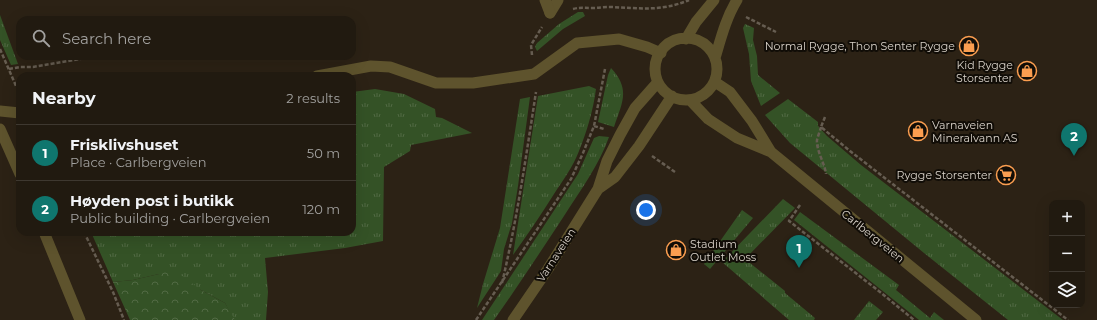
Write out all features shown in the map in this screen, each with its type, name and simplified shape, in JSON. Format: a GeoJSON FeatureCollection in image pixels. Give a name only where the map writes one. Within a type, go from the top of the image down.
{"type":"FeatureCollection","features":[{"type":"Feature","properties":{"kind":"street"},"geometry":{"type":"LineString","coordinates":[[545,0],[550,13]]}},
{"type":"Feature","properties":{"kind":"street"},"geometry":{"type":"LineString","coordinates":[[550,13],[558,0]]}},
{"type":"Feature","properties":{"kind":"street"},"geometry":{"type":"LineString","coordinates":[[686,38],[696,22],[714,0]]}},
{"type":"Feature","properties":{"kind":"street"},"geometry":{"type":"LineString","coordinates":[[715,58],[726,22],[737,0]]}},
{"type":"Feature","properties":{"kind":"street"},"geometry":{"type":"LineString","coordinates":[[686,38],[703,43],[715,58],[717,68],[714,82],[706,93],[698,98],[690,100],[677,99],[672,96],[662,88],[656,75],[658,58],[663,49],[670,43],[686,38]]}},
{"type":"Feature","properties":{"kind":"street"},"geometry":{"type":"LineString","coordinates":[[339,72],[372,66],[390,67],[436,83],[473,84],[534,74],[577,43],[619,39],[647,47],[661,53]]}},
{"type":"Feature","properties":{"kind":"street","name":"Varnaveien"},"geometry":{"type":"LineString","coordinates":[[513,320],[548,269],[598,189],[607,161],[635,108],[658,82]]}},
{"type":"Feature","properties":{"kind":"street","name":"Carlbergveien"},"geometry":{"type":"LineString","coordinates":[[714,82],[730,92],[752,121],[770,152]]}},
{"type":"Feature","properties":{"kind":"street","name":"Varnaveien"},"geometry":{"type":"LineString","coordinates":[[598,189],[615,177],[639,146],[672,96]]}},
{"type":"Feature","properties":{"kind":"street","name":"Carlbergveien"},"geometry":{"type":"LineString","coordinates":[[690,100],[708,118],[738,138],[770,152],[976,320]]}},
{"type":"Feature","properties":{"kind":"street"},"geometry":{"type":"LineString","coordinates":[[0,111],[16,113]]}},
{"type":"Feature","properties":{"kind":"street"},"geometry":{"type":"LineString","coordinates":[[0,129],[16,165]]}},
{"type":"Feature","properties":{"kind":"street"},"geometry":{"type":"LineString","coordinates":[[46,236],[80,320]]}},
{"type":"Feature","properties":{"kind":"path"},"geometry":{"type":"LineString","coordinates":[[533,56],[531,45],[550,13],[584,7],[660,8],[689,0]]}},
{"type":"Feature","properties":{"kind":"path"},"geometry":{"type":"LineString","coordinates":[[745,16],[776,32]]}},
{"type":"Feature","properties":{"kind":"path"},"geometry":{"type":"LineString","coordinates":[[0,49],[16,86]]}},
{"type":"Feature","properties":{"kind":"path"},"geometry":{"type":"LineString","coordinates":[[9,69],[33,67],[74,60]]}},
{"type":"Feature","properties":{"kind":"path"},"geometry":{"type":"LineString","coordinates":[[476,320],[571,179],[594,126],[605,69]]}},
{"type":"Feature","properties":{"kind":"path"},"geometry":{"type":"LineString","coordinates":[[502,283],[518,205],[536,91]]}},
{"type":"Feature","properties":{"kind":"path"},"geometry":{"type":"LineString","coordinates":[[825,117],[817,139],[827,179]]}},
{"type":"Feature","properties":{"kind":"path"},"geometry":{"type":"LineString","coordinates":[[821,127],[1068,320]]}},
{"type":"Feature","properties":{"kind":"path"},"geometry":{"type":"LineString","coordinates":[[648,153],[675,172]]}},
{"type":"Feature","properties":{"kind":"path"},"geometry":{"type":"LineString","coordinates":[[800,204],[789,222],[914,320]]}},
{"type":"Feature","properties":{"kind":"path"},"geometry":{"type":"LineString","coordinates":[[86,236],[124,320]]}},
{"type":"Feature","properties":{"kind":"green space"},"geometry":{"type":"Polygon","coordinates":[[[578,12],[583,12],[585,16],[563,29],[537,51],[535,47],[537,43],[559,24],[578,12]]]}},
{"type":"Feature","properties":{"kind":"green space"},"geometry":{"type":"Polygon","coordinates":[[[0,15],[18,64],[11,65],[0,40],[0,15]]]}},
{"type":"Feature","properties":{"kind":"green space"},"geometry":{"type":"Polygon","coordinates":[[[745,24],[754,28],[753,40],[757,56],[758,75],[780,93],[761,106],[751,81],[749,54],[743,28],[745,24]]]}},
{"type":"Feature","properties":{"kind":"green space"},"geometry":{"type":"Polygon","coordinates":[[[611,68],[621,83],[623,90],[622,103],[614,127],[598,122],[608,75],[611,68]]]}},
{"type":"Feature","properties":{"kind":"green space"},"geometry":{"type":"Polygon","coordinates":[[[589,86],[596,89],[595,97],[587,128],[577,157],[513,255],[538,96],[589,86]]]}},
{"type":"Feature","properties":{"kind":"green space"},"geometry":{"type":"Polygon","coordinates":[[[375,89],[404,94],[435,109],[436,117],[442,118],[472,133],[411,145],[410,151],[384,167],[383,241],[345,248],[265,258],[268,292],[266,320],[234,320],[225,303],[201,290],[159,274],[133,280],[113,282],[93,236],[356,236],[356,91],[375,89]]]}},
{"type":"Feature","properties":{"kind":"green space"},"geometry":{"type":"Polygon","coordinates":[[[530,97],[512,223],[504,249],[501,271],[477,308],[500,228],[520,99],[530,97]]]}},
{"type":"Feature","properties":{"kind":"green space"},"geometry":{"type":"Polygon","coordinates":[[[788,99],[818,122],[818,126],[827,136],[861,165],[1063,320],[1008,320],[924,253],[790,143],[765,115],[788,99]]]}},
{"type":"Feature","properties":{"kind":"green space"},"geometry":{"type":"Polygon","coordinates":[[[599,136],[609,137],[595,168],[583,187],[494,320],[482,320],[578,174],[594,138],[599,136]]]}},
{"type":"Feature","properties":{"kind":"green space"},"geometry":{"type":"Polygon","coordinates":[[[783,199],[795,208],[745,259],[785,291],[785,293],[815,318],[814,320],[789,320],[722,262],[783,199]]]}},
{"type":"Feature","properties":{"kind":"green space"},"geometry":{"type":"Polygon","coordinates":[[[742,210],[753,218],[710,269],[704,264],[742,210]]]}},
{"type":"Feature","properties":{"kind":"green space"},"geometry":{"type":"Polygon","coordinates":[[[800,212],[899,285],[896,290],[930,318],[934,312],[944,320],[919,320],[794,220],[800,212]]]}},
{"type":"Feature","properties":{"kind":"green space"},"geometry":{"type":"Polygon","coordinates":[[[169,266],[201,290],[225,303],[235,320],[130,320],[113,282],[133,280],[159,274],[169,266]]]}},
{"type":"Feature","properties":{"kind":"green space"},"geometry":{"type":"Polygon","coordinates":[[[869,301],[883,312],[876,320],[854,320],[869,301]]]}},
{"type":"Feature","properties":{"kind":"place","name":"Normal Rygge, Thon Senter Rygge"},"geometry":{"type":"Point","coordinates":[969,46]}},
{"type":"Feature","properties":{"kind":"place","name":"Kid Rygge Storsenter"},"geometry":{"type":"Point","coordinates":[1027,71]}},
{"type":"Feature","properties":{"kind":"place","name":"Varnaveien Mineralvann AS"},"geometry":{"type":"Point","coordinates":[918,131]}},
{"type":"Feature","properties":{"kind":"place","name":"Høyden post i butikk"},"geometry":{"type":"Point","coordinates":[1074,156]}},
{"type":"Feature","properties":{"kind":"place","name":"Rygge Storsenter"},"geometry":{"type":"Point","coordinates":[1006,175]}},
{"type":"Feature","properties":{"kind":"place","name":"Stadium Outlet Moss"},"geometry":{"type":"Point","coordinates":[676,250]}},
{"type":"Feature","properties":{"kind":"place","name":"Frisklivshuset"},"geometry":{"type":"Point","coordinates":[799,268]}}]}
